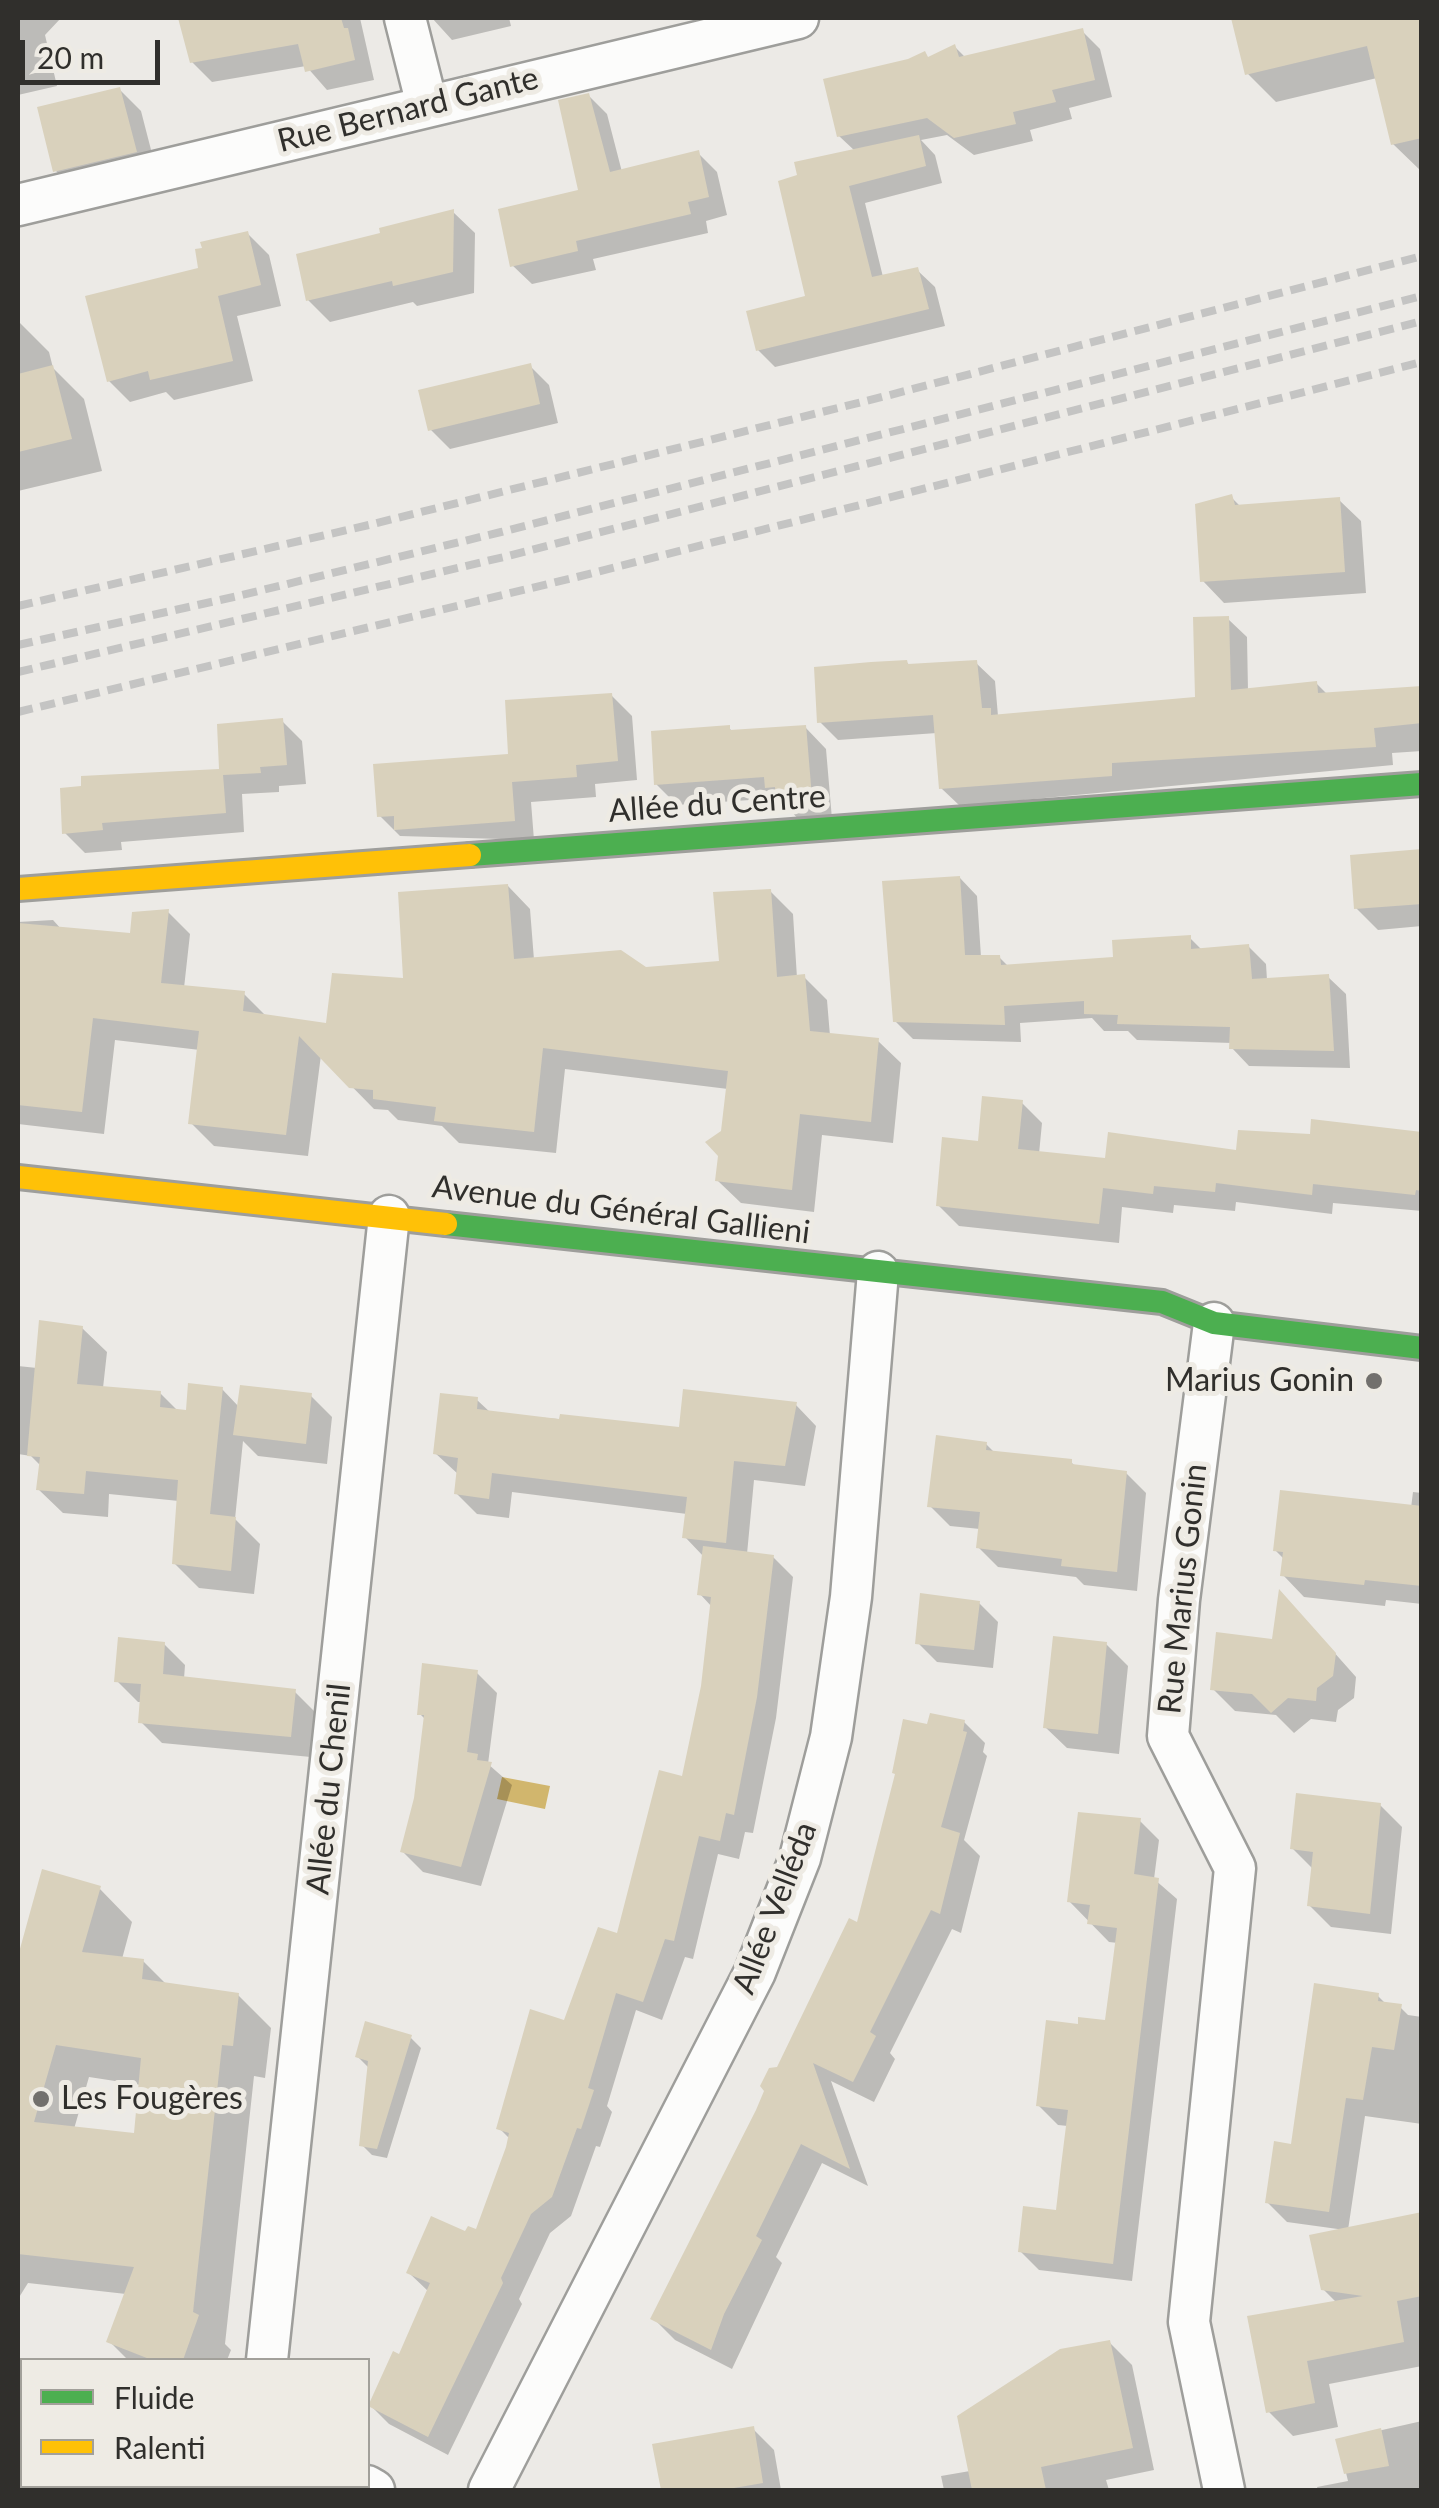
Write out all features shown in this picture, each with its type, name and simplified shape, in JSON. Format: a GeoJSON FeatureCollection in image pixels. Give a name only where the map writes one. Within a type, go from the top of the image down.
{"type":"FeatureCollection","features":[{"type":"Feature","properties":{"kind":"street"},"geometry":{"type":"LineString","coordinates":[[405,18],[427,105]]}},
{"type":"Feature","properties":{"kind":"street","name":"Rue Bernard Gante"},"geometry":{"type":"LineString","coordinates":[[18,205],[798,18]]}},
{"type":"Feature","properties":{"kind":"street","name":"Allée du Centre"},"geometry":{"type":"LineString","coordinates":[[18,889],[1422,784]]}},
{"type":"Feature","properties":{"kind":"street","name":"Avenue du Général Gallieni"},"geometry":{"type":"LineString","coordinates":[[18,1177],[388,1240],[876,1295],[1162,1302],[1196,1326],[1422,1348]]}},
{"type":"Feature","properties":{"kind":"street","name":"Allée du Chenil"},"geometry":{"type":"LineString","coordinates":[[267,2358],[388,1240]]}},
{"type":"Feature","properties":{"kind":"street","name":"Allée Velléda"},"geometry":{"type":"LineString","coordinates":[[490,2490],[755,1972],[800,1858],[832,1738],[848,1614],[876,1295]]}},
{"type":"Feature","properties":{"kind":"street","name":"Rue Marius Gonin"},"geometry":{"type":"LineString","coordinates":[[1196,1326],[1168,1736],[1236,1868],[1189,2322],[1224,2490]]}},
{"type":"Feature","properties":{"kind":"shaded area"},"geometry":{"type":"Polygon","coordinates":[[[502,1777],[550,1786],[545,1809],[497,1799],[502,1777]]]}},
{"type":"Feature","properties":{"kind":"building"},"geometry":{"type":"Polygon","coordinates":[[[178,18],[341,18],[344,28],[348,28],[355,60],[305,72],[298,44],[190,63],[178,18]]]}},
{"type":"Feature","properties":{"kind":"building"},"geometry":{"type":"Polygon","coordinates":[[[1231,18],[1422,18],[1422,138],[1391,145],[1367,46],[1245,75],[1231,18]]]}},
{"type":"Feature","properties":{"kind":"building"},"geometry":{"type":"Polygon","coordinates":[[[1083,28],[1095,80],[1052,90],[1056,102],[1013,112],[1016,124],[954,138],[927,118],[837,137],[823,79],[908,59],[925,51],[928,57],[955,44],[959,57],[1083,28]]]}},
{"type":"Feature","properties":{"kind":"building"},"geometry":{"type":"Polygon","coordinates":[[[120,87],[137,152],[53,172],[37,107],[120,87]]]}},
{"type":"Feature","properties":{"kind":"building"},"geometry":{"type":"Polygon","coordinates":[[[589,93],[610,172],[699,150],[709,197],[688,202],[691,214],[576,241],[578,251],[510,267],[498,209],[578,190],[558,100],[589,93]]]}},
{"type":"Feature","properties":{"kind":"building"},"geometry":{"type":"Polygon","coordinates":[[[919,135],[926,166],[849,186],[872,277],[918,267],[929,309],[756,351],[746,311],[805,296],[778,181],[797,175],[794,162],[919,135]]]}},
{"type":"Feature","properties":{"kind":"building"},"geometry":{"type":"Polygon","coordinates":[[[454,209],[453,272],[306,301],[296,254],[454,209]]]}},
{"type":"Feature","properties":{"kind":"building"},"geometry":{"type":"Polygon","coordinates":[[[248,231],[261,285],[218,296],[233,361],[150,380],[148,371],[107,382],[85,296],[198,268],[195,249],[202,248],[200,242],[248,231]]]}},
{"type":"Feature","properties":{"kind":"building"},"geometry":{"type":"Polygon","coordinates":[[[531,363],[540,404],[428,431],[418,390],[531,363]]]}},
{"type":"Feature","properties":{"kind":"building"},"geometry":{"type":"Polygon","coordinates":[[[53,365],[72,439],[18,452],[18,374],[53,365]]]}},
{"type":"Feature","properties":{"kind":"building"},"geometry":{"type":"Polygon","coordinates":[[[1232,494],[1235,505],[1340,497],[1345,572],[1200,582],[1195,504],[1232,494]]]}},
{"type":"Feature","properties":{"kind":"building"},"geometry":{"type":"Polygon","coordinates":[[[1229,616],[1231,690],[1317,681],[1318,693],[1422,686],[1422,723],[1374,728],[1376,747],[1112,763],[1112,776],[939,789],[933,715],[817,723],[814,667],[871,662],[977,660],[982,708],[991,708],[991,715],[1195,697],[1193,617],[1229,616]]]}},
{"type":"Feature","properties":{"kind":"building"},"geometry":{"type":"Polygon","coordinates":[[[612,693],[618,761],[576,765],[577,777],[512,782],[515,821],[394,830],[394,816],[377,817],[373,764],[508,754],[505,700],[612,693]]]}},
{"type":"Feature","properties":{"kind":"building"},"geometry":{"type":"Polygon","coordinates":[[[283,718],[287,765],[260,767],[261,773],[223,775],[226,813],[102,823],[103,830],[62,834],[60,788],[81,786],[81,776],[219,769],[217,724],[283,718]]]}},
{"type":"Feature","properties":{"kind":"building"},"geometry":{"type":"Polygon","coordinates":[[[730,725],[730,730],[806,725],[812,798],[776,801],[775,787],[765,788],[764,777],[654,785],[651,731],[730,725]]]}},
{"type":"Feature","properties":{"kind":"building"},"geometry":{"type":"Polygon","coordinates":[[[1422,849],[1422,904],[1354,909],[1350,855],[1422,849]]]}},
{"type":"Feature","properties":{"kind":"building"},"geometry":{"type":"Polygon","coordinates":[[[960,876],[965,955],[1000,955],[1001,965],[1113,957],[1112,940],[1191,935],[1191,949],[1249,944],[1252,979],[1329,974],[1334,1051],[1229,1049],[1230,1027],[1117,1024],[1118,1015],[1084,1014],[1084,1001],[1004,1006],[1005,1025],[893,1022],[882,881],[960,876]]]}},
{"type":"Feature","properties":{"kind":"building"},"geometry":{"type":"Polygon","coordinates":[[[508,884],[514,959],[621,950],[646,967],[719,961],[713,892],[771,889],[777,977],[805,974],[810,1031],[879,1038],[871,1122],[800,1114],[792,1190],[715,1181],[718,1156],[705,1142],[721,1131],[728,1071],[543,1048],[534,1132],[434,1121],[436,1107],[373,1099],[373,1090],[349,1088],[299,1036],[286,1135],[188,1124],[199,1031],[93,1018],[82,1112],[18,1105],[18,923],[130,933],[132,912],[169,909],[161,983],[245,991],[243,1011],[326,1023],[332,973],[403,978],[398,892],[508,884]]]}},
{"type":"Feature","properties":{"kind":"building"},"geometry":{"type":"Polygon","coordinates":[[[982,1096],[1023,1100],[1018,1149],[1105,1158],[1108,1132],[1236,1150],[1238,1130],[1310,1134],[1311,1119],[1422,1132],[1422,1191],[1416,1190],[1415,1195],[1313,1184],[1312,1195],[1216,1183],[1215,1192],[1154,1186],[1153,1194],[1103,1188],[1099,1224],[936,1206],[942,1137],[978,1141],[982,1096]]]}},
{"type":"Feature","properties":{"kind":"building"},"geometry":{"type":"Polygon","coordinates":[[[39,1320],[83,1326],[77,1384],[161,1391],[160,1407],[186,1410],[188,1383],[223,1387],[210,1514],[236,1517],[231,1571],[172,1564],[178,1480],[86,1471],[84,1494],[36,1490],[40,1457],[27,1456],[39,1320]]]}},
{"type":"Feature","properties":{"kind":"building"},"geometry":{"type":"Polygon","coordinates":[[[240,1385],[312,1393],[306,1444],[233,1435],[240,1385]]]}},
{"type":"Feature","properties":{"kind":"building"},"geometry":{"type":"Polygon","coordinates":[[[683,1389],[797,1402],[785,1466],[734,1461],[726,1543],[682,1538],[687,1497],[492,1473],[489,1499],[454,1494],[458,1458],[433,1454],[440,1393],[478,1397],[477,1409],[679,1427],[683,1389]]]}},
{"type":"Feature","properties":{"kind":"building"},"geometry":{"type":"Polygon","coordinates":[[[936,1435],[987,1442],[986,1450],[1072,1459],[1072,1464],[1127,1471],[1117,1572],[1061,1566],[1062,1559],[976,1548],[980,1512],[927,1507],[936,1435]]]}},
{"type":"Feature","properties":{"kind":"building"},"geometry":{"type":"Polygon","coordinates":[[[1280,1490],[1422,1506],[1422,1586],[1365,1580],[1364,1585],[1280,1576],[1283,1552],[1273,1551],[1280,1490]]]}},
{"type":"Feature","properties":{"kind":"building"},"geometry":{"type":"Polygon","coordinates":[[[703,1546],[774,1555],[757,1697],[734,1815],[726,1813],[720,1841],[699,1836],[674,1941],[665,1939],[643,2002],[616,1993],[588,2088],[594,2090],[581,2129],[577,2128],[552,2197],[531,2214],[501,2278],[503,2283],[428,2437],[370,2407],[393,2351],[399,2354],[430,2283],[406,2273],[431,2216],[465,2231],[468,2226],[476,2229],[506,2147],[509,2133],[496,2129],[530,2009],[564,2020],[598,1927],[617,1933],[659,1770],[682,1776],[701,1686],[711,1597],[697,1595],[703,1546]]]}},
{"type":"Feature","properties":{"kind":"building"},"geometry":{"type":"Polygon","coordinates":[[[1279,1589],[1336,1653],[1333,1676],[1317,1688],[1316,1701],[1288,1698],[1271,1713],[1252,1694],[1210,1690],[1216,1632],[1272,1639],[1279,1589]]]}},
{"type":"Feature","properties":{"kind":"building"},"geometry":{"type":"Polygon","coordinates":[[[920,1593],[980,1601],[974,1650],[915,1644],[920,1593]]]}},
{"type":"Feature","properties":{"kind":"building"},"geometry":{"type":"Polygon","coordinates":[[[1053,1636],[1107,1642],[1098,1734],[1043,1728],[1053,1636]]]}},
{"type":"Feature","properties":{"kind":"building"},"geometry":{"type":"Polygon","coordinates":[[[118,1637],[165,1642],[163,1674],[296,1689],[291,1737],[138,1723],[141,1684],[114,1682],[118,1637]]]}},
{"type":"Feature","properties":{"kind":"building"},"geometry":{"type":"Polygon","coordinates":[[[422,1663],[478,1670],[467,1752],[478,1754],[477,1760],[492,1762],[461,1867],[400,1852],[414,1798],[424,1715],[417,1715],[422,1663]]]}},
{"type":"Feature","properties":{"kind":"building"},"geometry":{"type":"Polygon","coordinates":[[[930,1713],[965,1720],[963,1731],[967,1732],[941,1827],[960,1833],[940,1914],[931,1910],[870,2032],[876,2036],[853,2082],[813,2063],[850,2169],[801,2144],[756,2236],[762,2240],[724,2314],[711,2350],[650,2319],[756,2110],[764,2091],[760,2086],[769,2068],[777,2067],[849,1918],[857,1922],[895,1774],[892,1773],[903,1719],[927,1724],[930,1713]]]}},
{"type":"Feature","properties":{"kind":"building"},"geometry":{"type":"Polygon","coordinates":[[[1296,1793],[1381,1803],[1370,1914],[1307,1906],[1313,1852],[1290,1849],[1296,1793]]]}},
{"type":"Feature","properties":{"kind":"building"},"geometry":{"type":"Polygon","coordinates":[[[1078,1812],[1141,1818],[1134,1874],[1159,1878],[1113,2264],[1018,2252],[1023,2206],[1056,2210],[1068,2110],[1036,2106],[1046,2020],[1078,2024],[1078,2017],[1105,2020],[1117,1928],[1087,1924],[1090,1905],[1067,1902],[1078,1812]]]}},
{"type":"Feature","properties":{"kind":"building"},"geometry":{"type":"Polygon","coordinates":[[[42,1869],[101,1886],[82,1952],[144,1959],[142,1979],[239,1993],[233,2046],[222,2045],[193,2312],[199,2315],[184,2358],[147,2358],[106,2342],[134,2267],[18,2254],[18,1956],[42,1869]],[[56,2045],[34,2122],[134,2133],[141,2058],[56,2045]]]}},
{"type":"Feature","properties":{"kind":"building"},"geometry":{"type":"Polygon","coordinates":[[[1314,1983],[1379,1993],[1378,2001],[1402,2004],[1394,2050],[1372,2047],[1363,2100],[1346,2098],[1329,2212],[1265,2203],[1274,2141],[1291,2144],[1314,1983]]]}},
{"type":"Feature","properties":{"kind":"building"},"geometry":{"type":"Polygon","coordinates":[[[365,2021],[412,2035],[377,2149],[359,2146],[368,2061],[355,2057],[365,2021]]]}},
{"type":"Feature","properties":{"kind":"building"},"geometry":{"type":"Polygon","coordinates":[[[1422,2212],[1422,2296],[1397,2301],[1404,2342],[1307,2361],[1315,2403],[1266,2413],[1247,2316],[1363,2296],[1321,2290],[1309,2235],[1422,2212]]]}},
{"type":"Feature","properties":{"kind":"building"},"geometry":{"type":"Polygon","coordinates":[[[1110,2340],[1133,2448],[1041,2467],[1046,2490],[972,2490],[957,2416],[1060,2349],[1110,2340]]]}},
{"type":"Feature","properties":{"kind":"building"},"geometry":{"type":"Polygon","coordinates":[[[754,2426],[763,2483],[722,2490],[661,2490],[652,2444],[754,2426]]]}},
{"type":"Feature","properties":{"kind":"building"},"geometry":{"type":"Polygon","coordinates":[[[1381,2428],[1389,2466],[1344,2474],[1335,2439],[1381,2428]]]}},
{"type":"Feature","properties":{"kind":"railway"},"geometry":{"type":"LineString","coordinates":[[18,606],[373,524],[1422,256]]}},
{"type":"Feature","properties":{"kind":"railway"},"geometry":{"type":"LineString","coordinates":[[18,645],[501,532],[1422,296]]}},
{"type":"Feature","properties":{"kind":"railway"},"geometry":{"type":"LineString","coordinates":[[18,672],[508,556],[1422,321]]}},
{"type":"Feature","properties":{"kind":"railway"},"geometry":{"type":"LineString","coordinates":[[18,712],[577,577],[1422,362]]}},
{"type":"Feature","properties":{"kind":"traffic: fast"},"geometry":{"type":"LineString","coordinates":[[470,855],[1422,784]]}},
{"type":"Feature","properties":{"kind":"traffic: fast"},"geometry":{"type":"LineString","coordinates":[[446,1224],[1162,1302],[1214,1323],[1422,1348]]}},
{"type":"Feature","properties":{"kind":"traffic: slow"},"geometry":{"type":"LineString","coordinates":[[18,889],[470,855]]}},
{"type":"Feature","properties":{"kind":"traffic: slow"},"geometry":{"type":"LineString","coordinates":[[18,1177],[446,1224]]}},
{"type":"Feature","properties":{"kind":"place","name":"Marius Gonin"},"geometry":{"type":"Point","coordinates":[1374,1381]}},
{"type":"Feature","properties":{"kind":"place","name":"Les Fougères"},"geometry":{"type":"Point","coordinates":[41,2099]}}]}
